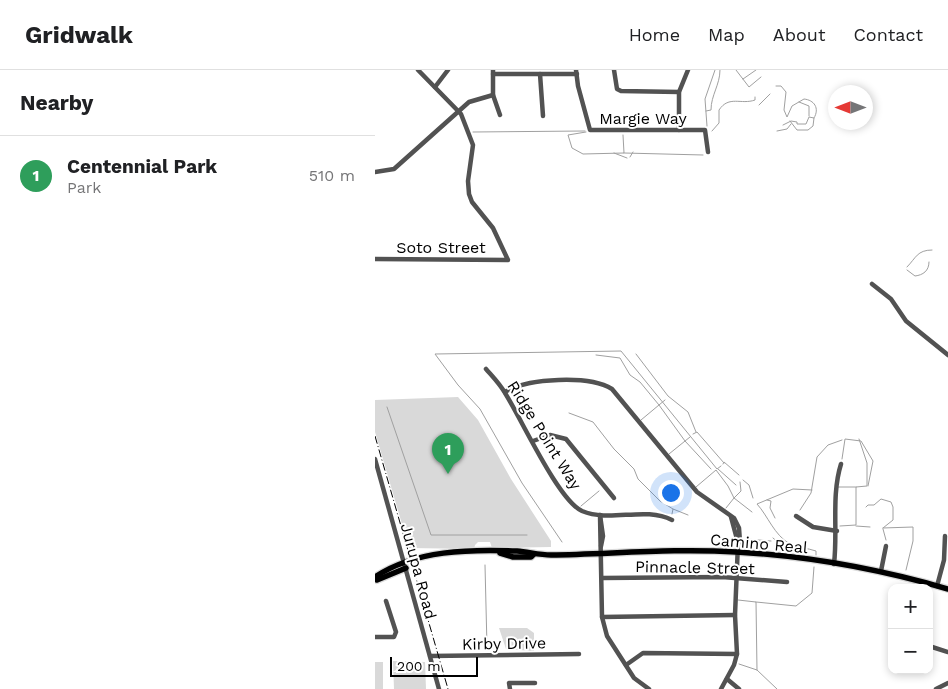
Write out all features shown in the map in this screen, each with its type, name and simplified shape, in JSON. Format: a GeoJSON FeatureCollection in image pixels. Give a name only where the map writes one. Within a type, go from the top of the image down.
{"type":"FeatureCollection","features":[{"type":"Feature","properties":{"kind":"main road","name":"Camino Real"},"geometry":{"type":"LineString","coordinates":[[375,579],[429,555],[496,552],[518,557],[531,557],[535,554],[737,552],[881,571],[948,589]]}},
{"type":"Feature","properties":{"kind":"street"},"geometry":{"type":"LineString","coordinates":[[418,70],[459,112]]}},
{"type":"Feature","properties":{"kind":"street"},"geometry":{"type":"LineString","coordinates":[[435,87],[448,70]]}},
{"type":"Feature","properties":{"kind":"street"},"geometry":{"type":"LineString","coordinates":[[614,70],[617,89],[621,91],[679,92]]}},
{"type":"Feature","properties":{"kind":"street"},"geometry":{"type":"LineString","coordinates":[[679,130],[679,92],[688,70]]}},
{"type":"Feature","properties":{"kind":"street"},"geometry":{"type":"LineString","coordinates":[[500,115],[493,95],[493,72],[540,74],[577,72]]}},
{"type":"Feature","properties":{"kind":"street","name":"Margie Way"},"geometry":{"type":"LineString","coordinates":[[577,72],[590,130],[705,130],[708,152]]}},
{"type":"Feature","properties":{"kind":"street"},"geometry":{"type":"LineString","coordinates":[[540,74],[543,116]]}},
{"type":"Feature","properties":{"kind":"street"},"geometry":{"type":"LineString","coordinates":[[375,172],[394,168],[473,100],[493,95]]}},
{"type":"Feature","properties":{"kind":"street","name":"Soto Street"},"geometry":{"type":"LineString","coordinates":[[375,259],[507,260],[493,228],[472,202],[469,194],[468,180],[473,141],[459,112]]}},
{"type":"Feature","properties":{"kind":"street"},"geometry":{"type":"LineString","coordinates":[[872,284],[891,299],[906,321],[948,355]]}},
{"type":"Feature","properties":{"kind":"street","name":"Ridge Point Way"},"geometry":{"type":"LineString","coordinates":[[486,369],[505,392],[533,442],[572,503],[581,510],[600,515],[653,514],[672,520]]}},
{"type":"Feature","properties":{"kind":"street"},"geometry":{"type":"LineString","coordinates":[[505,392],[518,385],[530,382],[588,381],[606,385],[617,393],[697,492],[725,510],[731,517],[740,534],[737,543],[735,579],[737,654],[721,689]]}},
{"type":"Feature","properties":{"kind":"street"},"geometry":{"type":"LineString","coordinates":[[533,442],[550,435],[566,439],[614,498]]}},
{"type":"Feature","properties":{"kind":"street","name":"Jurupa Road"},"geometry":{"type":"LineString","coordinates":[[375,459],[439,689]]}},
{"type":"Feature","properties":{"kind":"street"},"geometry":{"type":"LineString","coordinates":[[834,564],[837,531],[835,484],[841,464]]}},
{"type":"Feature","properties":{"kind":"street"},"geometry":{"type":"LineString","coordinates":[[600,515],[602,617],[607,636],[634,678],[649,689]]}},
{"type":"Feature","properties":{"kind":"street"},"geometry":{"type":"LineString","coordinates":[[796,516],[813,527],[837,531]]}},
{"type":"Feature","properties":{"kind":"street"},"geometry":{"type":"LineString","coordinates":[[937,586],[944,560],[945,536]]}},
{"type":"Feature","properties":{"kind":"street"},"geometry":{"type":"LineString","coordinates":[[881,571],[886,546]]}},
{"type":"Feature","properties":{"kind":"street","name":"Pinnacle Street"},"geometry":{"type":"LineString","coordinates":[[602,578],[721,577],[787,582]]}},
{"type":"Feature","properties":{"kind":"street"},"geometry":{"type":"LineString","coordinates":[[375,637],[394,637],[396,632],[386,601]]}},
{"type":"Feature","properties":{"kind":"street"},"geometry":{"type":"LineString","coordinates":[[602,617],[735,615]]}},
{"type":"Feature","properties":{"kind":"street"},"geometry":{"type":"LineString","coordinates":[[933,647],[948,652]]}},
{"type":"Feature","properties":{"kind":"street","name":"Kirby Drive"},"geometry":{"type":"LineString","coordinates":[[430,656],[579,654]]}},
{"type":"Feature","properties":{"kind":"street"},"geometry":{"type":"LineString","coordinates":[[626,665],[643,654],[737,654]]}},
{"type":"Feature","properties":{"kind":"street"},"geometry":{"type":"LineString","coordinates":[[727,678],[739,689]]}},
{"type":"Feature","properties":{"kind":"street"},"geometry":{"type":"LineString","coordinates":[[509,689],[509,683],[535,683]]}},
{"type":"Feature","properties":{"kind":"street"},"geometry":{"type":"LineString","coordinates":[[936,689],[948,683]]}},
{"type":"Feature","properties":{"kind":"shaded area"},"geometry":{"type":"Polygon","coordinates":[[[458,397],[478,420],[511,479],[551,541],[551,547],[492,548],[490,542],[478,542],[474,549],[409,548],[375,432],[375,400],[458,397]]]}},
{"type":"Feature","properties":{"kind":"shaded area"},"geometry":{"type":"Polygon","coordinates":[[[499,628],[527,628],[534,633],[534,651],[506,649],[499,628]]]}},
{"type":"Feature","properties":{"kind":"shaded area"},"geometry":{"type":"Polygon","coordinates":[[[393,661],[425,662],[426,689],[394,689],[393,661]]]}},
{"type":"Feature","properties":{"kind":"shaded area"},"geometry":{"type":"Polygon","coordinates":[[[375,662],[383,662],[383,689],[375,689],[375,662]]]}},
{"type":"Feature","properties":{"kind":"waterway"},"geometry":{"type":"LineString","coordinates":[[707,126],[705,99],[715,70]]}},
{"type":"Feature","properties":{"kind":"waterway"},"geometry":{"type":"LineString","coordinates":[[706,111],[711,110],[720,70]]}},
{"type":"Feature","properties":{"kind":"waterway"},"geometry":{"type":"LineString","coordinates":[[736,70],[749,87],[761,77]]}},
{"type":"Feature","properties":{"kind":"waterway"},"geometry":{"type":"LineString","coordinates":[[743,79],[756,70]]}},
{"type":"Feature","properties":{"kind":"waterway"},"geometry":{"type":"LineString","coordinates":[[776,86],[781,86],[786,92],[784,110],[787,117],[792,106],[804,99],[811,101],[815,105],[816,114],[814,118]]}},
{"type":"Feature","properties":{"kind":"waterway"},"geometry":{"type":"LineString","coordinates":[[759,105],[770,94]]}},
{"type":"Feature","properties":{"kind":"waterway"},"geometry":{"type":"LineString","coordinates":[[712,131],[719,123],[719,110],[723,105],[731,102],[755,100],[755,97]]}},
{"type":"Feature","properties":{"kind":"waterway"},"geometry":{"type":"LineString","coordinates":[[799,102],[809,106],[809,116]]}},
{"type":"Feature","properties":{"kind":"waterway"},"geometry":{"type":"LineString","coordinates":[[783,125],[791,121],[797,122],[797,124],[806,124],[809,117],[814,118],[813,126],[808,130],[797,130],[790,121]]}},
{"type":"Feature","properties":{"kind":"waterway"},"geometry":{"type":"LineString","coordinates":[[777,131],[787,129],[791,124]]}},
{"type":"Feature","properties":{"kind":"waterway"},"geometry":{"type":"LineString","coordinates":[[473,132],[585,131]]}},
{"type":"Feature","properties":{"kind":"waterway"},"geometry":{"type":"LineString","coordinates":[[586,132],[568,135],[572,148],[583,154],[624,153],[623,135]]}},
{"type":"Feature","properties":{"kind":"waterway"},"geometry":{"type":"LineString","coordinates":[[630,157],[633,152]]}},
{"type":"Feature","properties":{"kind":"waterway"},"geometry":{"type":"LineString","coordinates":[[614,153],[627,158]]}},
{"type":"Feature","properties":{"kind":"waterway"},"geometry":{"type":"LineString","coordinates":[[624,153],[703,155]]}},
{"type":"Feature","properties":{"kind":"waterway"},"geometry":{"type":"LineString","coordinates":[[907,267],[920,253],[932,250]]}},
{"type":"Feature","properties":{"kind":"waterway"},"geometry":{"type":"LineString","coordinates":[[907,270],[915,276],[921,275],[927,270],[929,262]]}},
{"type":"Feature","properties":{"kind":"waterway"},"geometry":{"type":"LineString","coordinates":[[562,542],[522,483],[480,409],[458,385],[435,354],[621,351],[717,469],[721,466]]}},
{"type":"Feature","properties":{"kind":"waterway"},"geometry":{"type":"LineString","coordinates":[[636,354],[668,396],[688,412],[696,432]]}},
{"type":"Feature","properties":{"kind":"waterway"},"geometry":{"type":"LineString","coordinates":[[596,355],[620,358],[630,375],[640,382],[685,441],[711,469]]}},
{"type":"Feature","properties":{"kind":"waterway"},"geometry":{"type":"LineString","coordinates":[[641,420],[665,400]]}},
{"type":"Feature","properties":{"kind":"waterway"},"geometry":{"type":"LineString","coordinates":[[387,407],[431,535],[527,535]]}},
{"type":"Feature","properties":{"kind":"waterway"},"geometry":{"type":"LineString","coordinates":[[569,413],[593,422],[614,449],[634,469],[638,479],[660,501],[673,509]]}},
{"type":"Feature","properties":{"kind":"waterway"},"geometry":{"type":"LineString","coordinates":[[693,434],[697,432],[724,463]]}},
{"type":"Feature","properties":{"kind":"waterway"},"geometry":{"type":"LineString","coordinates":[[669,454],[690,437]]}},
{"type":"Feature","properties":{"kind":"waterway"},"geometry":{"type":"LineString","coordinates":[[842,459],[845,439],[861,441],[873,461],[868,486]]}},
{"type":"Feature","properties":{"kind":"waterway"},"geometry":{"type":"LineString","coordinates":[[840,526],[856,525],[856,487],[867,486],[867,463],[859,439]]}},
{"type":"Feature","properties":{"kind":"waterway"},"geometry":{"type":"LineString","coordinates":[[800,510],[811,493],[817,457],[828,445],[842,440]]}},
{"type":"Feature","properties":{"kind":"waterway"},"geometry":{"type":"LineString","coordinates":[[723,464],[724,462],[739,475]]}},
{"type":"Feature","properties":{"kind":"waterway"},"geometry":{"type":"LineString","coordinates":[[718,469],[736,485]]}},
{"type":"Feature","properties":{"kind":"waterway"},"geometry":{"type":"LineString","coordinates":[[696,487],[716,470],[734,498],[741,491],[740,482]]}},
{"type":"Feature","properties":{"kind":"waterway"},"geometry":{"type":"LineString","coordinates":[[743,480],[749,485],[753,498]]}},
{"type":"Feature","properties":{"kind":"waterway"},"geometry":{"type":"LineString","coordinates":[[838,487],[856,487]]}},
{"type":"Feature","properties":{"kind":"waterway"},"geometry":{"type":"LineString","coordinates":[[812,490],[793,489],[757,504],[775,531],[784,540],[793,545],[816,551],[816,555]]}},
{"type":"Feature","properties":{"kind":"waterway"},"geometry":{"type":"LineString","coordinates":[[581,506],[599,491]]}},
{"type":"Feature","properties":{"kind":"waterway"},"geometry":{"type":"LineString","coordinates":[[726,508],[734,498],[752,512]]}},
{"type":"Feature","properties":{"kind":"waterway"},"geometry":{"type":"LineString","coordinates":[[866,507],[874,505],[881,499],[891,502],[893,520],[883,528]]}},
{"type":"Feature","properties":{"kind":"waterway"},"geometry":{"type":"LineString","coordinates":[[767,500],[771,501],[770,508],[775,518]]}},
{"type":"Feature","properties":{"kind":"waterway"},"geometry":{"type":"LineString","coordinates":[[672,514],[673,509],[688,515]]}},
{"type":"Feature","properties":{"kind":"waterway"},"geometry":{"type":"LineString","coordinates":[[856,526],[870,527]]}},
{"type":"Feature","properties":{"kind":"waterway"},"geometry":{"type":"LineString","coordinates":[[883,528],[913,527],[913,541],[906,570]]}},
{"type":"Feature","properties":{"kind":"waterway"},"geometry":{"type":"LineString","coordinates":[[883,529],[886,540]]}},
{"type":"Feature","properties":{"kind":"waterway"},"geometry":{"type":"LineString","coordinates":[[773,538],[780,544],[777,548]]}},
{"type":"Feature","properties":{"kind":"waterway"},"geometry":{"type":"LineString","coordinates":[[746,539],[771,541]]}},
{"type":"Feature","properties":{"kind":"waterway"},"geometry":{"type":"LineString","coordinates":[[788,551],[789,544]]}},
{"type":"Feature","properties":{"kind":"waterway"},"geometry":{"type":"LineString","coordinates":[[485,565],[487,647]]}},
{"type":"Feature","properties":{"kind":"waterway"},"geometry":{"type":"LineString","coordinates":[[756,602],[796,606],[812,593],[814,567]]}},
{"type":"Feature","properties":{"kind":"waterway"},"geometry":{"type":"LineString","coordinates":[[738,600],[756,602],[757,670]]}},
{"type":"Feature","properties":{"kind":"waterway"},"geometry":{"type":"LineString","coordinates":[[739,664],[757,670],[777,689]]}},
{"type":"Feature","properties":{"kind":"railway"},"geometry":{"type":"LineString","coordinates":[[375,436],[448,689]]}},
{"type":"Feature","properties":{"kind":"place","name":"Centennial Park"},"geometry":{"type":"Point","coordinates":[448,474]}}]}
